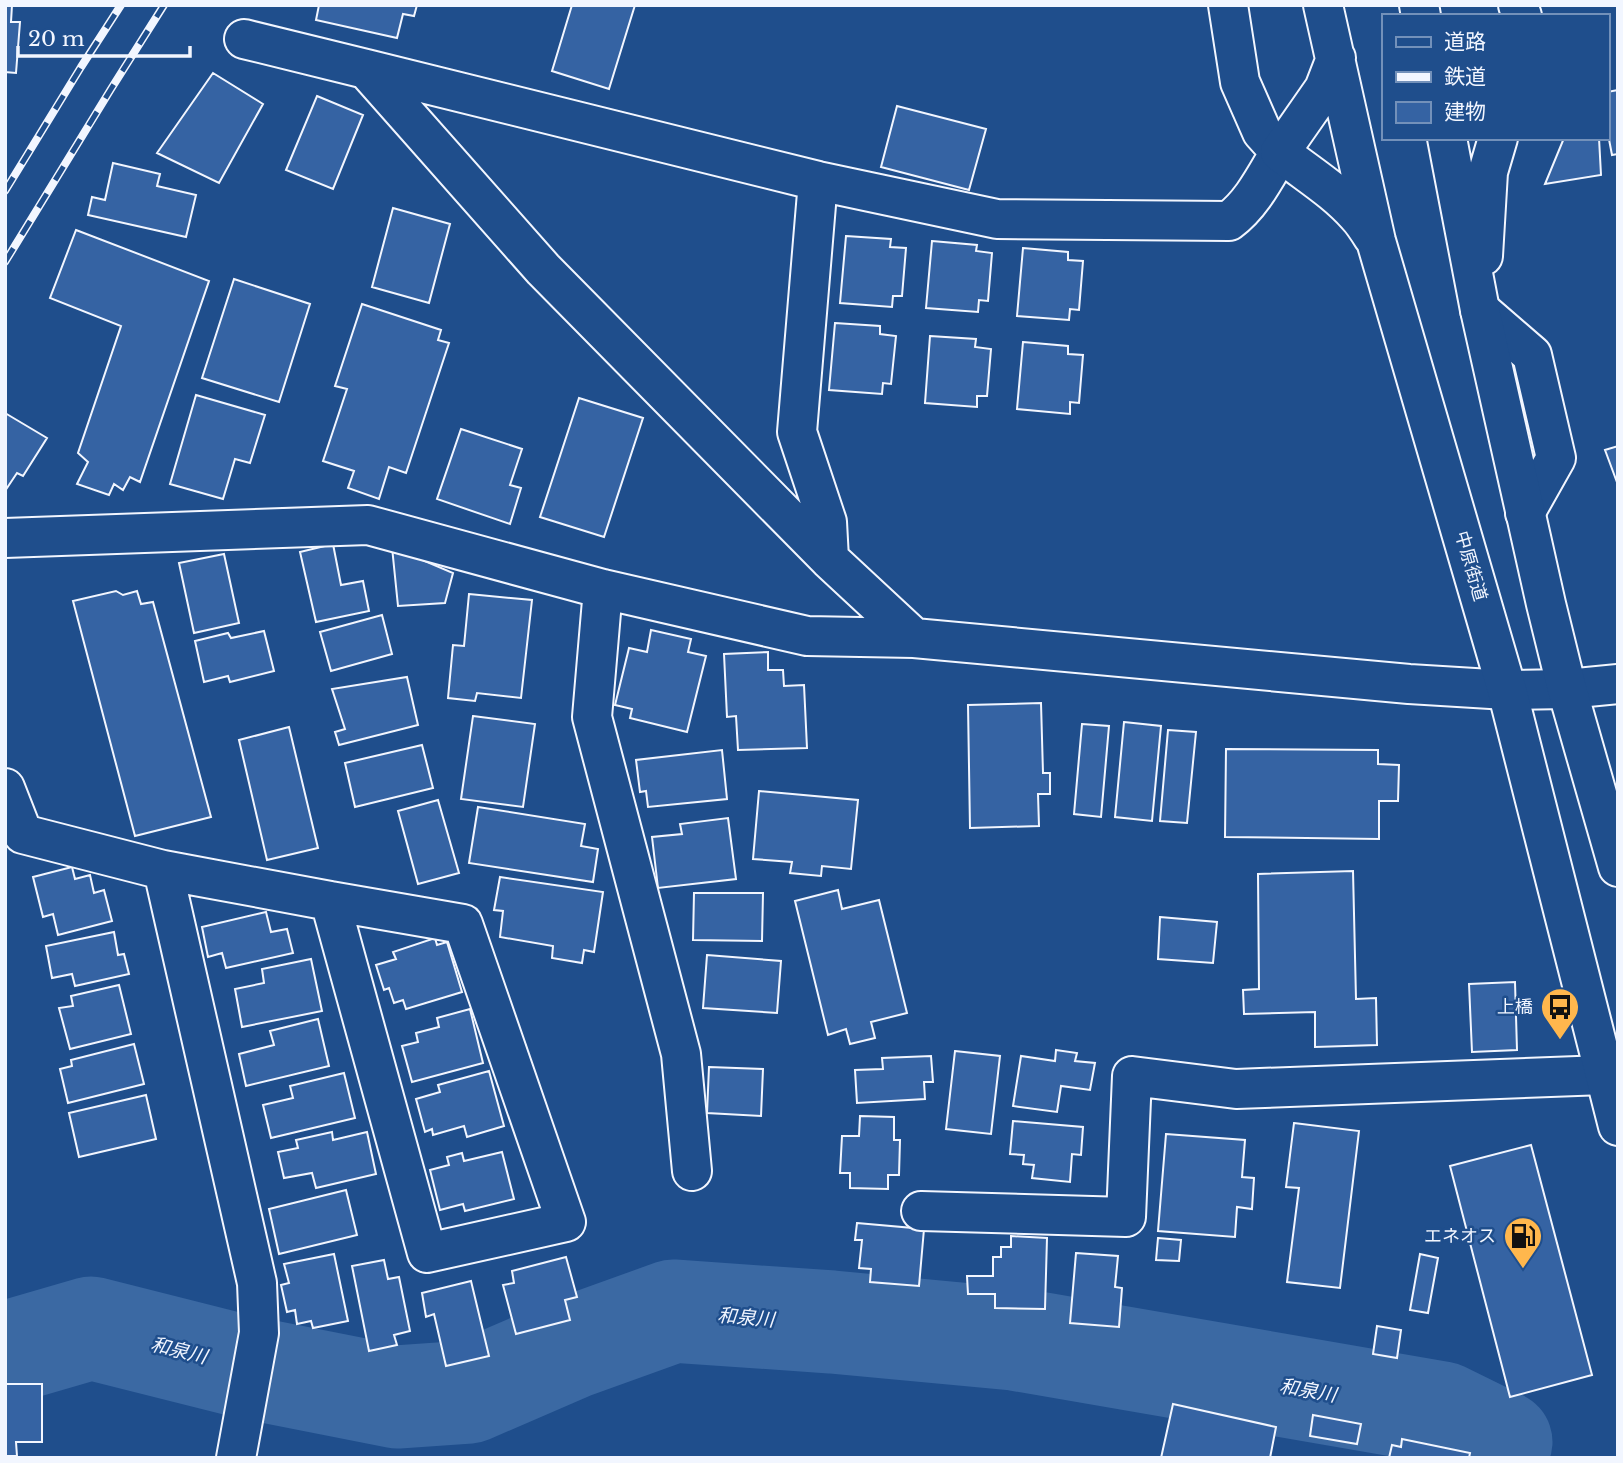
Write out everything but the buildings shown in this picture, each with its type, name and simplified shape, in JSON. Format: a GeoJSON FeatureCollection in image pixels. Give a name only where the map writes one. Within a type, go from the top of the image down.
{"type":"FeatureCollection","features":[{"type":"Feature","properties":{"kind":"street"},"geometry":{"type":"LineString","coordinates":[[1228,5],[1240,82],[1262,132],[1280,152],[1314,176],[1357,215],[1376,241]]}},
{"type":"Feature","properties":{"kind":"street","name":"中原街道"},"geometry":{"type":"LineString","coordinates":[[1323,5],[1376,241],[1507,690],[1618,1126]]}},
{"type":"Feature","properties":{"kind":"street"},"geometry":{"type":"LineString","coordinates":[[244,39],[818,181],[997,219],[1229,221],[1249,203],[1280,152],[1324,89],[1336,58]]}},
{"type":"Feature","properties":{"kind":"street"},"geometry":{"type":"LineString","coordinates":[[366,69],[542,269],[829,559],[914,638]]}},
{"type":"Feature","properties":{"kind":"street"},"geometry":{"type":"LineString","coordinates":[[1447,140],[1480,310],[1525,513],[1567,689],[1618,867]]}},
{"type":"Feature","properties":{"kind":"street"},"geometry":{"type":"LineString","coordinates":[[1480,310],[1488,172],[1497,140]]}},
{"type":"Feature","properties":{"kind":"street"},"geometry":{"type":"LineString","coordinates":[[818,181],[797,432],[827,522],[829,559]]}},
{"type":"Feature","properties":{"kind":"street"},"geometry":{"type":"LineString","coordinates":[[5,538],[368,525],[603,589],[807,636],[914,638],[1409,684],[1507,690],[1567,689],[1618,684]]}},
{"type":"Feature","properties":{"kind":"street"},"geometry":{"type":"LineString","coordinates":[[603,589],[592,717],[681,1054],[692,1171]]}},
{"type":"Feature","properties":{"kind":"street"},"geometry":{"type":"LineString","coordinates":[[5,788],[23,834],[163,870],[463,925],[566,1222],[427,1253],[330,901]]}},
{"type":"Feature","properties":{"kind":"street"},"geometry":{"type":"LineString","coordinates":[[163,870],[257,1283],[259,1333],[236,1458]]}},
{"type":"Feature","properties":{"kind":"street"},"geometry":{"type":"LineString","coordinates":[[921,1210],[1126,1217],[1132,1076],[1236,1089],[1604,1074]]}},
{"type":"Feature","properties":{"kind":"waterway","name":"和泉川"},"geometry":{"type":"LineString","coordinates":[[5,1353],[91,1328],[250,1368],[397,1397],[469,1392],[573,1347],[673,1311],[1014,1339],[1442,1413],[1501,1442]]}},
{"type":"Feature","properties":{"kind":"railway"},"geometry":{"type":"LineString","coordinates":[[5,191],[121,5]]}},
{"type":"Feature","properties":{"kind":"railway"},"geometry":{"type":"LineString","coordinates":[[5,262],[164,5]]}},
{"type":"Feature","properties":{"kind":"place","name":"上橋"},"geometry":{"type":"Point","coordinates":[1560,1041]}},
{"type":"Feature","properties":{"kind":"place","name":"エネオス"},"geometry":{"type":"Point","coordinates":[1523,1270]}}]}
